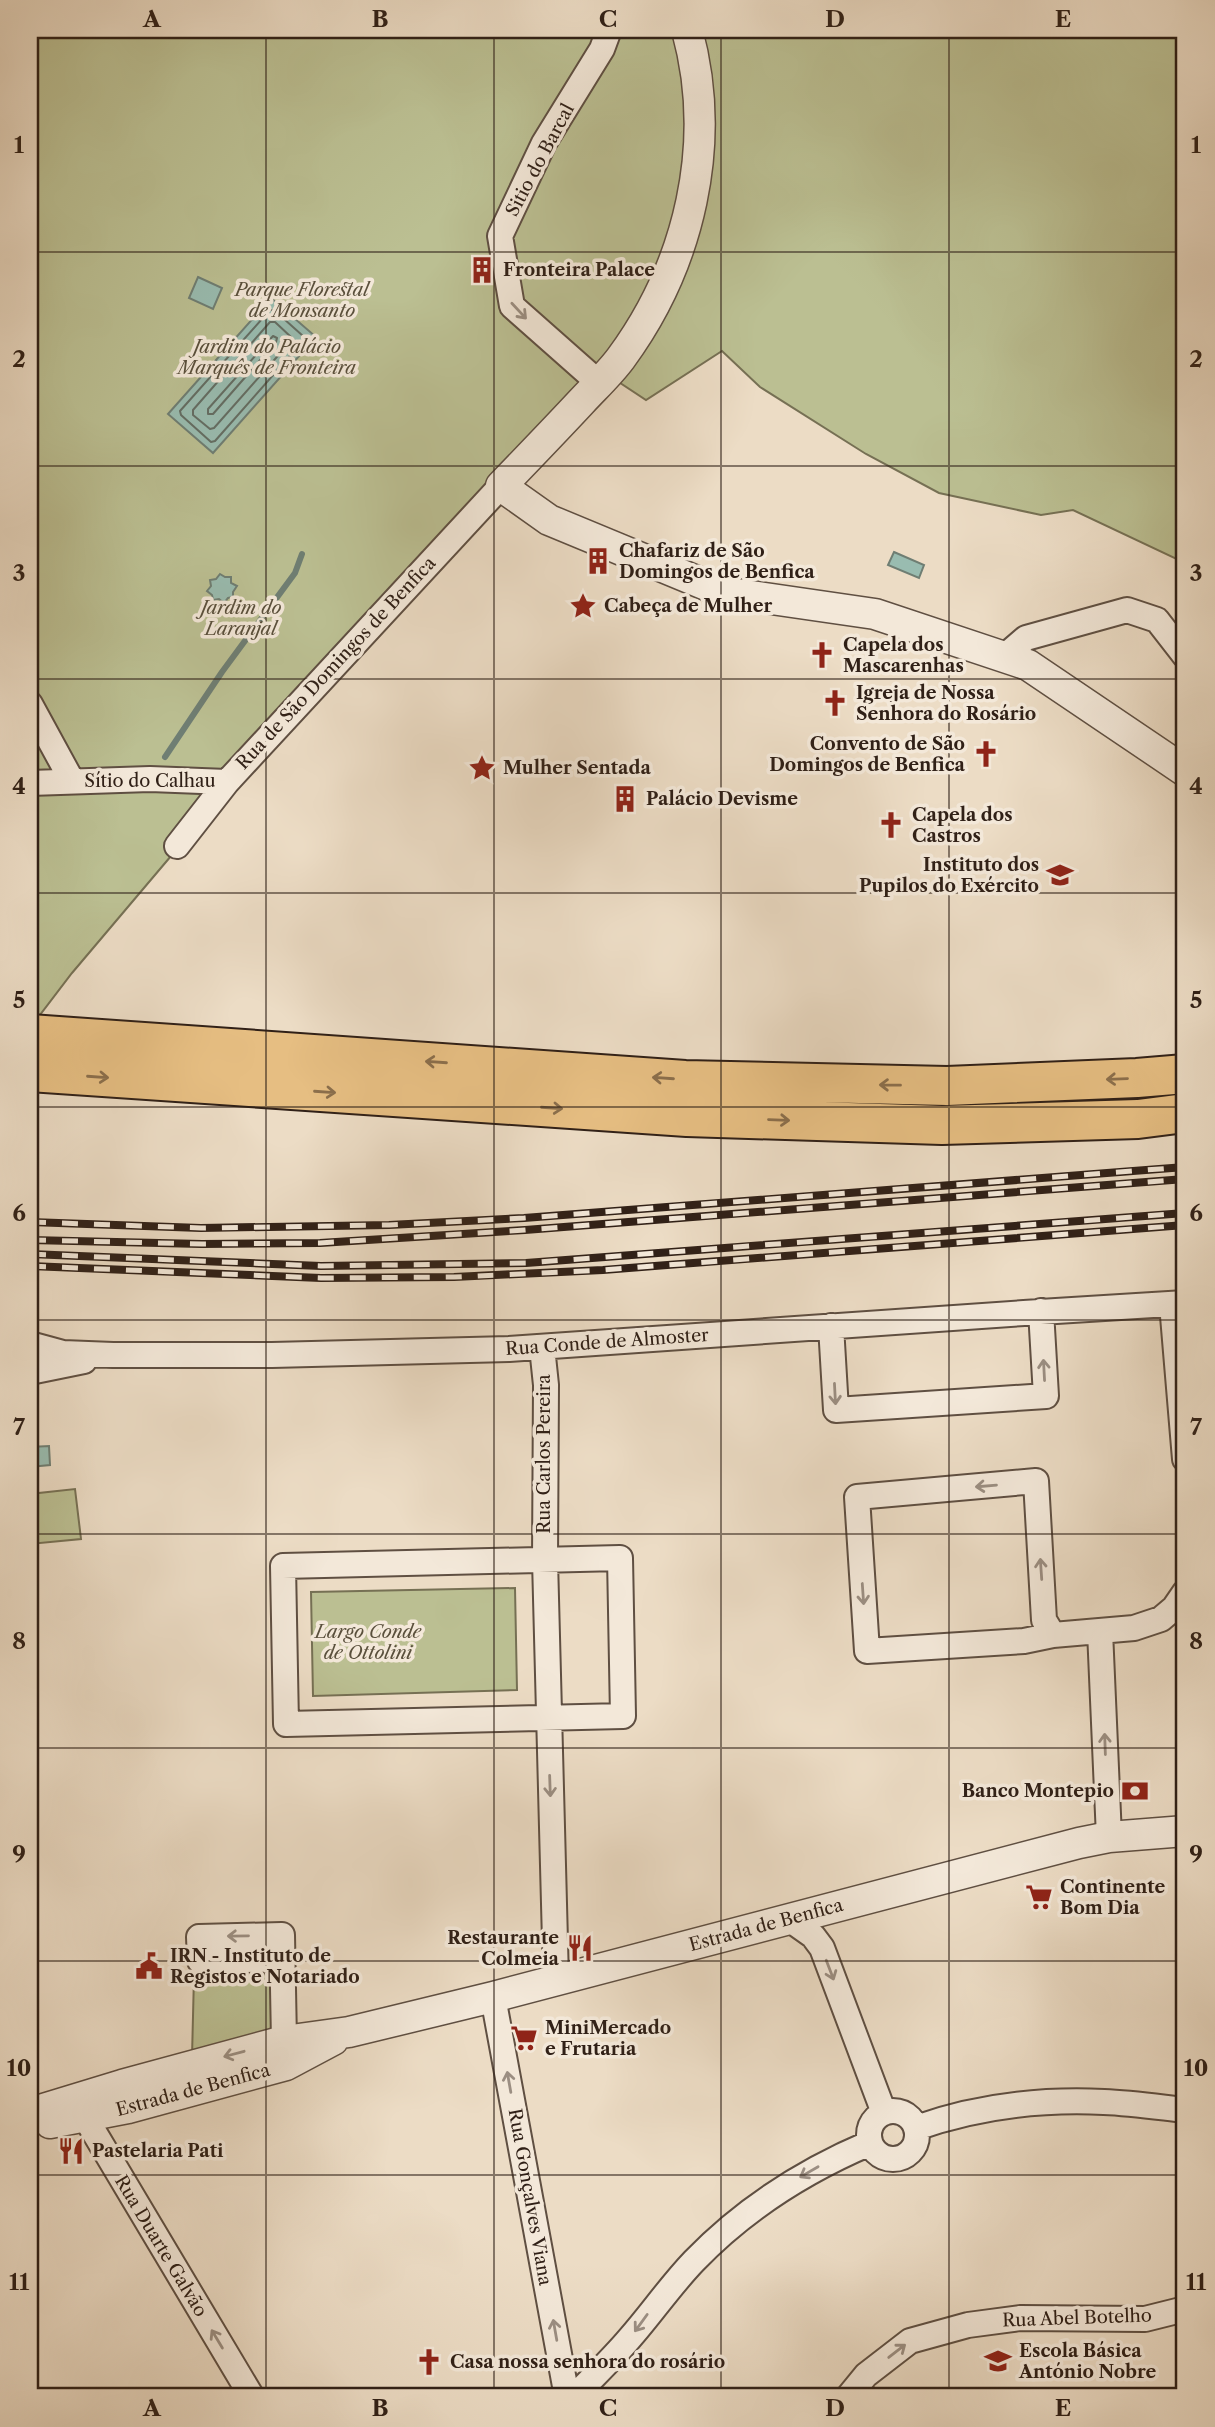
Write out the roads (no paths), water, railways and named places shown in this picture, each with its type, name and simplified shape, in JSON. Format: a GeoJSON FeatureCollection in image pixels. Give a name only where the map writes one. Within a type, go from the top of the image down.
{"type":"FeatureCollection","features":[{"type":"Feature","properties":{"kind":"highway"},"geometry":{"type":"LineString","coordinates":[[30,1034],[685,1080],[947,1086],[1185,1074]]}},
{"type":"Feature","properties":{"kind":"highway"},"geometry":{"type":"LineString","coordinates":[[30,1072],[687,1117],[942,1125],[1138,1119],[1185,1113]]}},
{"type":"Feature","properties":{"kind":"street","name":"Sitio do Barcal"},"geometry":{"type":"LineString","coordinates":[[599,383],[512,306],[500,236],[544,143],[602,49],[609,30]]}},
{"type":"Feature","properties":{"kind":"street"},"geometry":{"type":"LineString","coordinates":[[687,30],[697,85],[700,129],[690,216],[676,260],[653,310],[620,360],[501,486],[549,520],[723,592],[875,614],[1028,665],[1185,771]]}},
{"type":"Feature","properties":{"kind":"street","name":"Rua de São Domingos de Benfica"},"geometry":{"type":"LineString","coordinates":[[177,846],[227,782],[501,486]]}},
{"type":"Feature","properties":{"kind":"street"},"geometry":{"type":"LineString","coordinates":[[1005,656],[1026,638],[1127,610],[1157,620],[1185,656]]}},
{"type":"Feature","properties":{"kind":"street","name":"Sítio do Calhau"},"geometry":{"type":"LineString","coordinates":[[30,704],[72,781]]}},
{"type":"Feature","properties":{"kind":"street","name":"Sítio do Calhau"},"geometry":{"type":"LineString","coordinates":[[30,783],[150,779],[227,782]]}},
{"type":"Feature","properties":{"kind":"street"},"geometry":{"type":"LineString","coordinates":[[1179,1304],[1185,1459]]}},
{"type":"Feature","properties":{"kind":"street","name":"Rua Conde de Almoster"},"geometry":{"type":"LineString","coordinates":[[30,1343],[62,1353],[113,1355],[272,1355],[542,1347],[1041,1311],[1179,1304]]}},
{"type":"Feature","properties":{"kind":"street"},"geometry":{"type":"LineString","coordinates":[[831,1326],[836,1410],[1046,1396],[1041,1311]]}},
{"type":"Feature","properties":{"kind":"street","name":"Rua Carlos Pereira"},"geometry":{"type":"LineString","coordinates":[[542,1347],[546,1385],[545,1560],[556,1980]]}},
{"type":"Feature","properties":{"kind":"street"},"geometry":{"type":"LineString","coordinates":[[30,1354],[62,1353]]}},
{"type":"Feature","properties":{"kind":"street"},"geometry":{"type":"LineString","coordinates":[[30,1372],[113,1355]]}},
{"type":"Feature","properties":{"kind":"street"},"geometry":{"type":"LineString","coordinates":[[1054,1634],[1044,1620],[1036,1481],[857,1497],[867,1651],[1024,1641],[1054,1634],[1151,1624],[1174,1608],[1185,1592]]}},
{"type":"Feature","properties":{"kind":"street"},"geometry":{"type":"LineString","coordinates":[[620,1558],[623,1716],[286,1724],[283,1566],[545,1560],[620,1558]]}},
{"type":"Feature","properties":{"kind":"street"},"geometry":{"type":"LineString","coordinates":[[1100,1631],[1109,1837]]}},
{"type":"Feature","properties":{"kind":"street","name":"Estrada de Benfica"},"geometry":{"type":"LineString","coordinates":[[30,2126],[284,2041],[349,2032],[494,1997],[957,1874],[1109,1837],[1185,1832]]}},
{"type":"Feature","properties":{"kind":"street"},"geometry":{"type":"LineString","coordinates":[[789,1919],[813,1936],[822,1948],[884,2113]]}},
{"type":"Feature","properties":{"kind":"street"},"geometry":{"type":"LineString","coordinates":[[282,1959],[284,2041]]}},
{"type":"Feature","properties":{"kind":"street","name":"Rua Gonçalves Viana"},"geometry":{"type":"LineString","coordinates":[[494,1997],[567,2397]]}},
{"type":"Feature","properties":{"kind":"street","name":"Estrada de Benfica"},"geometry":{"type":"LineString","coordinates":[[30,2113],[74,2110],[286,2066],[349,2032]]}},
{"type":"Feature","properties":{"kind":"street"},"geometry":{"type":"LineString","coordinates":[[916,2128],[954,2115],[1027,2104],[1102,2102],[1185,2110]]}},
{"type":"Feature","properties":{"kind":"street","name":"Rua Duarte Galvão"},"geometry":{"type":"LineString","coordinates":[[74,2110],[252,2397]]}},
{"type":"Feature","properties":{"kind":"street"},"geometry":{"type":"LineString","coordinates":[[884,2113],[902,2113],[912,2120],[916,2128],[914,2148],[900,2158],[888,2159],[880,2156],[870,2143],[871,2125],[884,2113]]}},
{"type":"Feature","properties":{"kind":"street"},"geometry":{"type":"LineString","coordinates":[[574,2397],[631,2337],[672,2284],[721,2235],[747,2213],[803,2175],[870,2143]]}},
{"type":"Feature","properties":{"kind":"street","name":"Rua Abel Botelho"},"geometry":{"type":"LineString","coordinates":[[848,2397],[866,2375],[910,2341],[968,2325],[1020,2318],[1145,2319],[1185,2309]]}},
{"type":"Feature","properties":{"kind":"water"},"geometry":{"type":"Polygon","coordinates":[[[198,277],[222,288],[213,309],[189,298],[198,277]]]}},
{"type":"Feature","properties":{"kind":"water"},"geometry":{"type":"Polygon","coordinates":[[[271,298],[316,337],[213,453],[168,414],[271,298]]]}},
{"type":"Feature","properties":{"kind":"water"},"geometry":{"type":"Polygon","coordinates":[[[894,552],[924,565],[919,578],[888,565],[894,552]]]}},
{"type":"Feature","properties":{"kind":"water"},"geometry":{"type":"Polygon","coordinates":[[[220,574],[231,577],[231,583],[237,586],[233,597],[224,603],[219,599],[213,600],[207,591],[211,586],[210,580],[216,579],[220,574]]]}},
{"type":"Feature","properties":{"kind":"water"},"geometry":{"type":"Polygon","coordinates":[[[49,1446],[50,1465],[30,1467],[30,1447],[49,1446]]]}},
{"type":"Feature","properties":{"kind":"waterway"},"geometry":{"type":"LineString","coordinates":[[165,757],[222,672],[295,573],[302,554]]}},
{"type":"Feature","properties":{"kind":"railway"},"geometry":{"type":"LineString","coordinates":[[30,1222],[201,1228],[389,1225],[524,1218],[1185,1167]]}},
{"type":"Feature","properties":{"kind":"railway"},"geometry":{"type":"LineString","coordinates":[[30,1240],[202,1244],[320,1243],[525,1230],[1185,1179]]}},
{"type":"Feature","properties":{"kind":"railway"},"geometry":{"type":"LineString","coordinates":[[30,1254],[321,1266],[526,1263],[1185,1213]]}},
{"type":"Feature","properties":{"kind":"railway"},"geometry":{"type":"LineString","coordinates":[[30,1266],[321,1278],[454,1277],[603,1270],[1185,1225]]}},
{"type":"Feature","properties":{"kind":"place","name":"Fronteira Palace"},"geometry":{"type":"Point","coordinates":[482,270]}},
{"type":"Feature","properties":{"kind":"place","name":"Chafariz de São Domingos de Benfica"},"geometry":{"type":"Point","coordinates":[598,561]}},
{"type":"Feature","properties":{"kind":"place","name":"Cabeça de Mulher"},"geometry":{"type":"Point","coordinates":[583,606]}},
{"type":"Feature","properties":{"kind":"place","name":"Capela dos Mascarenhas"},"geometry":{"type":"Point","coordinates":[822,655]}},
{"type":"Feature","properties":{"kind":"place","name":"Igreja de Nossa Senhora do Rosário"},"geometry":{"type":"Point","coordinates":[835,703]}},
{"type":"Feature","properties":{"kind":"place","name":"Convento de São Domingos de Benfica"},"geometry":{"type":"Point","coordinates":[986,754]}},
{"type":"Feature","properties":{"kind":"place","name":"Mulher Sentada"},"geometry":{"type":"Point","coordinates":[482,768]}},
{"type":"Feature","properties":{"kind":"place","name":"Palácio Devisme"},"geometry":{"type":"Point","coordinates":[625,799]}},
{"type":"Feature","properties":{"kind":"place","name":"Capela dos Castros"},"geometry":{"type":"Point","coordinates":[891,825]}},
{"type":"Feature","properties":{"kind":"place","name":"Instituto dos Pupilos do Exército"},"geometry":{"type":"Point","coordinates":[1060,875]}},
{"type":"Feature","properties":{"kind":"place","name":"Banco Montepio"},"geometry":{"type":"Point","coordinates":[1135,1791]}},
{"type":"Feature","properties":{"kind":"place","name":"Continente Bom Dia"},"geometry":{"type":"Point","coordinates":[1039,1897]}},
{"type":"Feature","properties":{"kind":"place","name":"Restaurante Colmeia"},"geometry":{"type":"Point","coordinates":[580,1948]}},
{"type":"Feature","properties":{"kind":"place","name":"IRN - Instituto de Registos e Notariado"},"geometry":{"type":"Point","coordinates":[149,1966]}},
{"type":"Feature","properties":{"kind":"place","name":"MiniMercado e Frutaria"},"geometry":{"type":"Point","coordinates":[524,2038]}},
{"type":"Feature","properties":{"kind":"place","name":"Pastelaria Pati"},"geometry":{"type":"Point","coordinates":[71,2151]}},
{"type":"Feature","properties":{"kind":"place","name":"Escola Básica António Nobre"},"geometry":{"type":"Point","coordinates":[998,2361]}},
{"type":"Feature","properties":{"kind":"place","name":"Casa nossa senhora do rosário"},"geometry":{"type":"Point","coordinates":[429,2362]}},
{"type":"Feature","properties":{"kind":"park label","name":"Parque Florestal de Monsanto"},"geometry":{"type":"Point","coordinates":[302,300]}},
{"type":"Feature","properties":{"kind":"park label","name":"Jardim do Palácio Marquês de Fronteira"},"geometry":{"type":"Point","coordinates":[267,357]}},
{"type":"Feature","properties":{"kind":"park label","name":"Jardim do Laranjal"},"geometry":{"type":"Point","coordinates":[241,618]}},
{"type":"Feature","properties":{"kind":"park label","name":"Largo Conde de Ottolini"},"geometry":{"type":"Point","coordinates":[368,1642]}}]}
